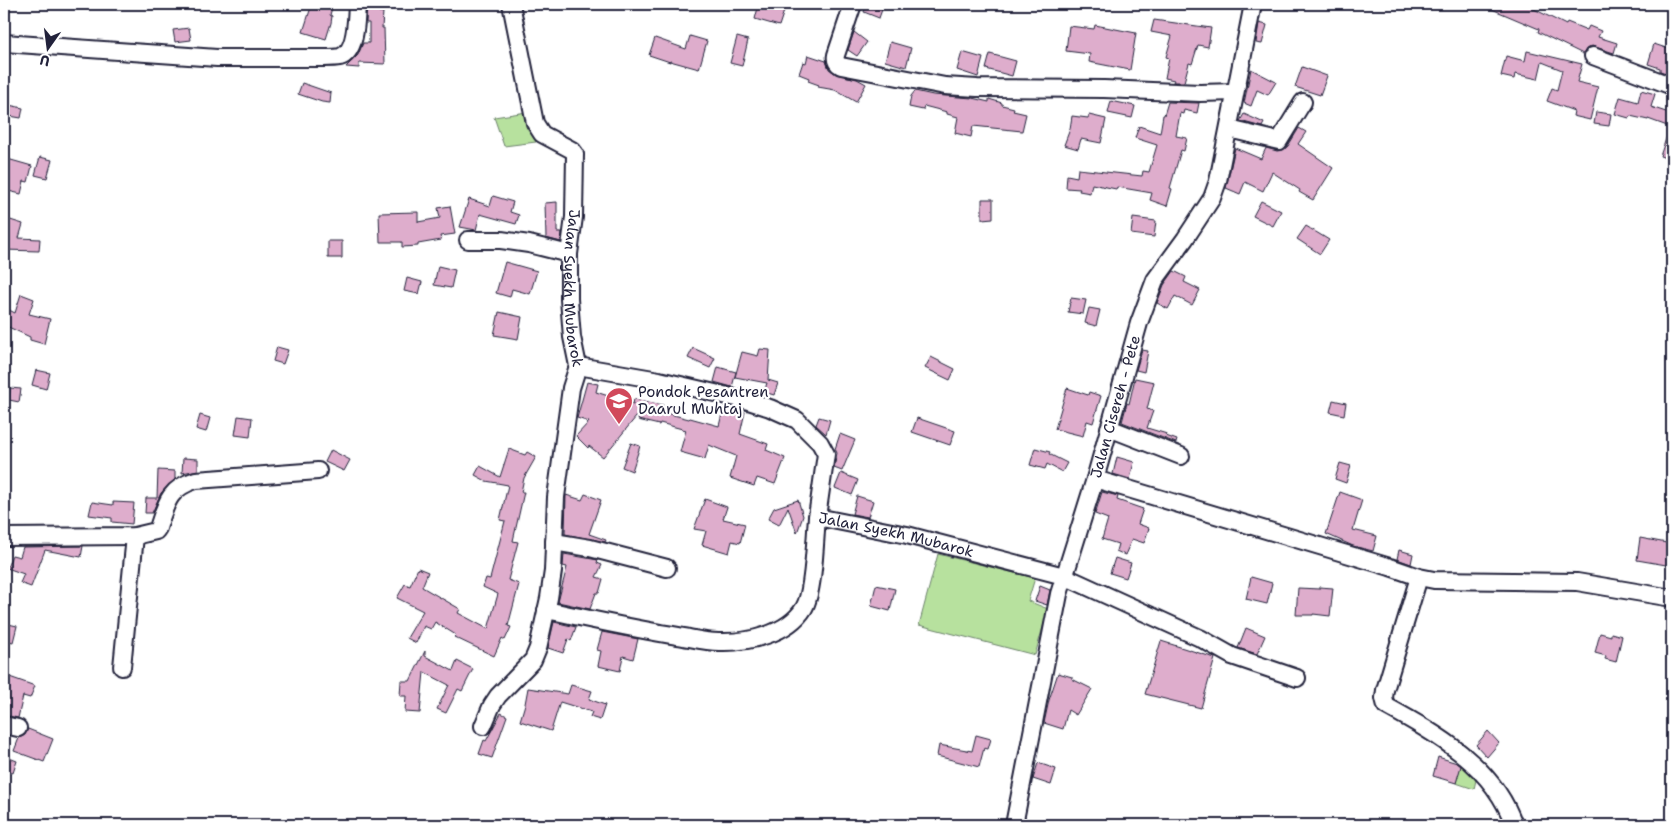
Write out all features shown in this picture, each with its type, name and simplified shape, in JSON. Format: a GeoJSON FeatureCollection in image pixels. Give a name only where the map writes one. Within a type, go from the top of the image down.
{"type":"FeatureCollection","features":[{"type":"Feature","properties":{"kind":"street"},"geometry":{"type":"LineString","coordinates":[[4,43],[217,58],[341,57],[351,48],[355,31],[357,4]]}},
{"type":"Feature","properties":{"kind":"street","name":"Jalan Syekh Mubarok"},"geometry":{"type":"LineString","coordinates":[[511,4],[535,124],[542,134],[572,150],[575,154],[574,217],[569,254],[569,299],[572,337],[578,366],[659,380],[745,400],[770,408],[797,420],[820,443],[826,454],[817,517],[907,535],[1064,576],[1200,638],[1232,656],[1297,678]]}},
{"type":"Feature","properties":{"kind":"street"},"geometry":{"type":"LineString","coordinates":[[853,4],[835,60],[841,66],[945,86],[1200,93],[1235,92]]}},
{"type":"Feature","properties":{"kind":"street","name":"Jalan Cisereh - Pete"},"geometry":{"type":"LineString","coordinates":[[1014,825],[1057,603],[1064,576],[1095,479],[1139,323],[1155,280],[1212,198],[1218,181],[1253,4]]}},
{"type":"Feature","properties":{"kind":"street"},"geometry":{"type":"LineString","coordinates":[[1593,56],[1672,86]]}},
{"type":"Feature","properties":{"kind":"street"},"geometry":{"type":"LineString","coordinates":[[1229,129],[1279,141],[1303,102]]}},
{"type":"Feature","properties":{"kind":"street"},"geometry":{"type":"LineString","coordinates":[[468,240],[529,244],[569,254]]}},
{"type":"Feature","properties":{"kind":"street"},"geometry":{"type":"LineString","coordinates":[[483,726],[498,696],[532,660],[538,648],[553,571],[556,497],[571,388],[578,366]]}},
{"type":"Feature","properties":{"kind":"street"},"geometry":{"type":"LineString","coordinates":[[1109,428],[1181,456]]}},
{"type":"Feature","properties":{"kind":"street"},"geometry":{"type":"LineString","coordinates":[[4,537],[135,536],[156,531],[169,498],[184,484],[196,480],[318,472]]}},
{"type":"Feature","properties":{"kind":"street"},"geometry":{"type":"LineString","coordinates":[[1095,479],[1390,566],[1419,577],[1434,580],[1577,582],[1672,598]]}},
{"type":"Feature","properties":{"kind":"street"},"geometry":{"type":"LineString","coordinates":[[546,610],[657,633],[719,642],[744,641],[765,636],[793,621],[804,607],[810,592],[817,517]]}},
{"type":"Feature","properties":{"kind":"street"},"geometry":{"type":"LineString","coordinates":[[122,667],[135,536]]}},
{"type":"Feature","properties":{"kind":"street"},"geometry":{"type":"LineString","coordinates":[[554,542],[590,548],[667,568]]}},
{"type":"Feature","properties":{"kind":"street"},"geometry":{"type":"LineString","coordinates":[[1419,577],[1385,690],[1386,706],[1454,746],[1476,766],[1496,788],[1508,808],[1514,825]]}},
{"type":"Feature","properties":{"kind":"green space"},"geometry":{"type":"Polygon","coordinates":[[[527,112],[536,142],[504,146],[494,117],[527,112]]]}},
{"type":"Feature","properties":{"kind":"green space"},"geometry":{"type":"Polygon","coordinates":[[[938,554],[1035,578],[1028,601],[1048,609],[1035,655],[919,625],[938,554]]]}},
{"type":"Feature","properties":{"kind":"green space"},"geometry":{"type":"Polygon","coordinates":[[[1461,764],[1478,771],[1474,789],[1456,783],[1461,764]]]}},
{"type":"Feature","properties":{"kind":"building"},"geometry":{"type":"Polygon","coordinates":[[[312,4],[333,4],[330,15],[332,16],[331,23],[326,39],[303,32],[312,4]]]}},
{"type":"Feature","properties":{"kind":"building"},"geometry":{"type":"Polygon","coordinates":[[[367,4],[379,4],[379,12],[383,12],[382,28],[384,28],[385,64],[359,63],[359,68],[346,67],[358,55],[363,43],[369,43],[369,23],[366,23],[367,4]]]}},
{"type":"Feature","properties":{"kind":"building"},"geometry":{"type":"Polygon","coordinates":[[[759,4],[771,4],[785,8],[779,26],[755,19],[759,4]]]}},
{"type":"Feature","properties":{"kind":"building"},"geometry":{"type":"Polygon","coordinates":[[[867,4],[884,4],[879,18],[864,12],[867,4]]]}},
{"type":"Feature","properties":{"kind":"building"},"geometry":{"type":"Polygon","coordinates":[[[1480,4],[1534,4],[1532,8],[1566,25],[1567,22],[1587,30],[1589,26],[1601,31],[1598,37],[1617,43],[1614,53],[1592,46],[1586,49],[1583,54],[1538,32],[1539,29],[1480,4]]]}},
{"type":"Feature","properties":{"kind":"building"},"geometry":{"type":"Polygon","coordinates":[[[1154,20],[1211,28],[1208,47],[1198,45],[1192,64],[1189,63],[1184,82],[1173,82],[1174,80],[1165,78],[1169,58],[1166,57],[1172,36],[1151,32],[1154,20]]]}},
{"type":"Feature","properties":{"kind":"building"},"geometry":{"type":"Polygon","coordinates":[[[1259,23],[1267,25],[1262,44],[1256,43],[1259,23]]]}},
{"type":"Feature","properties":{"kind":"building"},"geometry":{"type":"Polygon","coordinates":[[[1095,25],[1136,33],[1130,70],[1089,62],[1090,54],[1066,51],[1069,26],[1094,29],[1095,25]]]}},
{"type":"Feature","properties":{"kind":"building"},"geometry":{"type":"Polygon","coordinates":[[[189,28],[191,40],[175,42],[173,30],[189,28]]]}},
{"type":"Feature","properties":{"kind":"building"},"geometry":{"type":"Polygon","coordinates":[[[854,32],[867,42],[857,56],[848,50],[854,32]]]}},
{"type":"Feature","properties":{"kind":"building"},"geometry":{"type":"Polygon","coordinates":[[[690,36],[707,41],[699,69],[649,55],[655,38],[686,49],[690,36]]]}},
{"type":"Feature","properties":{"kind":"building"},"geometry":{"type":"Polygon","coordinates":[[[737,37],[748,40],[742,66],[730,63],[737,37]]]}},
{"type":"Feature","properties":{"kind":"building"},"geometry":{"type":"Polygon","coordinates":[[[890,42],[911,48],[906,67],[885,61],[890,42]]]}},
{"type":"Feature","properties":{"kind":"building"},"geometry":{"type":"Polygon","coordinates":[[[1654,44],[1672,50],[1672,75],[1648,64],[1654,44]]]}},
{"type":"Feature","properties":{"kind":"building"},"geometry":{"type":"Polygon","coordinates":[[[1527,51],[1582,64],[1577,82],[1598,87],[1590,120],[1573,116],[1574,111],[1547,101],[1552,88],[1557,90],[1562,70],[1542,62],[1538,79],[1515,74],[1514,79],[1501,76],[1506,56],[1525,61],[1527,51]]]}},
{"type":"Feature","properties":{"kind":"building"},"geometry":{"type":"Polygon","coordinates":[[[962,52],[983,58],[978,77],[957,70],[962,52]]]}},
{"type":"Feature","properties":{"kind":"building"},"geometry":{"type":"Polygon","coordinates":[[[990,54],[1016,61],[1012,76],[986,69],[990,54]]]}},
{"type":"Feature","properties":{"kind":"building"},"geometry":{"type":"Polygon","coordinates":[[[808,55],[826,61],[829,69],[836,74],[857,79],[866,84],[856,102],[835,90],[818,87],[819,85],[808,81],[809,78],[799,74],[803,62],[806,63],[808,55]]]}},
{"type":"Feature","properties":{"kind":"building"},"geometry":{"type":"Polygon","coordinates":[[[1302,67],[1327,76],[1320,95],[1295,87],[1302,67]]]}},
{"type":"Feature","properties":{"kind":"building"},"geometry":{"type":"Polygon","coordinates":[[[1251,69],[1276,82],[1268,95],[1257,90],[1251,106],[1244,103],[1251,69]]]}},
{"type":"Feature","properties":{"kind":"building"},"geometry":{"type":"Polygon","coordinates":[[[302,83],[331,93],[330,103],[298,94],[302,83]]]}},
{"type":"Feature","properties":{"kind":"building"},"geometry":{"type":"Polygon","coordinates":[[[1641,90],[1655,94],[1651,107],[1672,114],[1672,160],[1660,156],[1670,127],[1648,119],[1630,116],[1629,118],[1615,114],[1620,97],[1638,102],[1641,90]]]}},
{"type":"Feature","properties":{"kind":"building"},"geometry":{"type":"Polygon","coordinates":[[[915,91],[989,102],[989,99],[1002,103],[1002,105],[1014,108],[1013,111],[1026,114],[1022,131],[973,126],[971,137],[955,133],[958,117],[924,106],[923,110],[909,107],[911,96],[915,91]]]}},
{"type":"Feature","properties":{"kind":"building"},"geometry":{"type":"Polygon","coordinates":[[[1111,101],[1135,106],[1132,118],[1108,113],[1111,101]]]}},
{"type":"Feature","properties":{"kind":"building"},"geometry":{"type":"Polygon","coordinates":[[[1168,102],[1199,103],[1197,113],[1184,110],[1183,114],[1180,113],[1176,136],[1187,138],[1184,151],[1181,150],[1167,206],[1150,200],[1152,193],[1092,184],[1090,193],[1079,191],[1080,189],[1066,188],[1067,175],[1077,177],[1078,169],[1142,176],[1143,171],[1149,172],[1157,145],[1135,138],[1139,126],[1160,133],[1163,115],[1168,102]]]}},
{"type":"Feature","properties":{"kind":"building"},"geometry":{"type":"Polygon","coordinates":[[[4,104],[23,108],[21,118],[4,115],[4,104]]]}},
{"type":"Feature","properties":{"kind":"building"},"geometry":{"type":"Polygon","coordinates":[[[1596,112],[1611,114],[1609,126],[1594,124],[1596,112]]]}},
{"type":"Feature","properties":{"kind":"building"},"geometry":{"type":"Polygon","coordinates":[[[1244,114],[1264,123],[1262,127],[1240,121],[1244,114]]]}},
{"type":"Feature","properties":{"kind":"building"},"geometry":{"type":"Polygon","coordinates":[[[1089,115],[1106,119],[1101,143],[1081,139],[1078,149],[1064,145],[1070,129],[1072,116],[1088,118],[1089,115]]]}},
{"type":"Feature","properties":{"kind":"building"},"geometry":{"type":"Polygon","coordinates":[[[1299,128],[1306,132],[1298,144],[1333,168],[1313,200],[1272,172],[1263,191],[1245,182],[1240,194],[1226,188],[1235,148],[1261,159],[1266,148],[1277,151],[1283,150],[1288,146],[1299,128]]]}},
{"type":"Feature","properties":{"kind":"building"},"geometry":{"type":"Polygon","coordinates":[[[40,157],[52,160],[47,178],[35,175],[40,157]]]}},
{"type":"Feature","properties":{"kind":"building"},"geometry":{"type":"Polygon","coordinates":[[[4,158],[32,166],[28,182],[24,181],[21,194],[4,190],[4,158]]]}},
{"type":"Feature","properties":{"kind":"building"},"geometry":{"type":"Polygon","coordinates":[[[493,196],[513,202],[510,212],[519,215],[516,224],[480,214],[476,230],[460,227],[469,199],[490,206],[493,196]]]}},
{"type":"Feature","properties":{"kind":"building"},"geometry":{"type":"Polygon","coordinates":[[[982,199],[993,199],[993,218],[982,219],[982,199]]]}},
{"type":"Feature","properties":{"kind":"building"},"geometry":{"type":"Polygon","coordinates":[[[1261,201],[1281,211],[1273,226],[1253,216],[1261,201]]]}},
{"type":"Feature","properties":{"kind":"building"},"geometry":{"type":"Polygon","coordinates":[[[557,202],[557,232],[562,232],[561,242],[546,238],[545,203],[557,202]]]}},
{"type":"Feature","properties":{"kind":"building"},"geometry":{"type":"Polygon","coordinates":[[[450,206],[455,234],[440,236],[441,240],[418,244],[418,246],[402,247],[402,242],[380,242],[379,213],[418,212],[418,222],[440,218],[438,208],[450,206]]]}},
{"type":"Feature","properties":{"kind":"building"},"geometry":{"type":"Polygon","coordinates":[[[4,218],[23,224],[19,238],[40,239],[39,251],[4,250],[4,218]]]}},
{"type":"Feature","properties":{"kind":"building"},"geometry":{"type":"Polygon","coordinates":[[[1133,218],[1156,221],[1154,237],[1131,234],[1133,218]]]}},
{"type":"Feature","properties":{"kind":"building"},"geometry":{"type":"Polygon","coordinates":[[[1306,226],[1329,240],[1320,254],[1297,239],[1306,226]]]}},
{"type":"Feature","properties":{"kind":"building"},"geometry":{"type":"Polygon","coordinates":[[[328,241],[342,241],[342,258],[328,258],[328,241]]]}},
{"type":"Feature","properties":{"kind":"building"},"geometry":{"type":"Polygon","coordinates":[[[505,262],[537,271],[530,294],[512,289],[510,297],[496,293],[505,262]]]}},
{"type":"Feature","properties":{"kind":"building"},"geometry":{"type":"Polygon","coordinates":[[[438,266],[455,270],[451,288],[434,285],[438,266]]]}},
{"type":"Feature","properties":{"kind":"building"},"geometry":{"type":"Polygon","coordinates":[[[1174,271],[1186,277],[1184,282],[1200,290],[1192,305],[1175,296],[1168,309],[1157,303],[1164,285],[1174,271]]]}},
{"type":"Feature","properties":{"kind":"building"},"geometry":{"type":"Polygon","coordinates":[[[407,278],[422,282],[419,294],[404,291],[407,278]]]}},
{"type":"Feature","properties":{"kind":"building"},"geometry":{"type":"Polygon","coordinates":[[[21,294],[34,299],[29,314],[50,319],[44,344],[30,340],[30,337],[4,325],[7,309],[15,313],[21,294]]]}},
{"type":"Feature","properties":{"kind":"building"},"geometry":{"type":"Polygon","coordinates":[[[1071,298],[1086,300],[1083,314],[1068,312],[1071,298]]]}},
{"type":"Feature","properties":{"kind":"building"},"geometry":{"type":"Polygon","coordinates":[[[1089,308],[1100,310],[1096,326],[1085,323],[1089,308]]]}},
{"type":"Feature","properties":{"kind":"building"},"geometry":{"type":"Polygon","coordinates":[[[499,312],[522,317],[518,339],[494,335],[499,312]]]}},
{"type":"Feature","properties":{"kind":"building"},"geometry":{"type":"Polygon","coordinates":[[[277,347],[288,350],[283,364],[273,361],[277,347]]]}},
{"type":"Feature","properties":{"kind":"building"},"geometry":{"type":"Polygon","coordinates":[[[693,348],[715,358],[710,368],[688,358],[693,348]]]}},
{"type":"Feature","properties":{"kind":"building"},"geometry":{"type":"Polygon","coordinates":[[[760,349],[770,350],[768,380],[778,383],[774,395],[764,392],[767,383],[735,377],[742,352],[758,356],[760,349]]]}},
{"type":"Feature","properties":{"kind":"building"},"geometry":{"type":"Polygon","coordinates":[[[1142,350],[1148,351],[1144,372],[1136,370],[1142,350]]]}},
{"type":"Feature","properties":{"kind":"building"},"geometry":{"type":"Polygon","coordinates":[[[931,357],[955,369],[950,380],[925,368],[931,357]]]}},
{"type":"Feature","properties":{"kind":"building"},"geometry":{"type":"Polygon","coordinates":[[[718,367],[736,372],[732,387],[714,382],[718,367]]]}},
{"type":"Feature","properties":{"kind":"building"},"geometry":{"type":"Polygon","coordinates":[[[36,370],[50,373],[46,389],[32,385],[36,370]]]}},
{"type":"Feature","properties":{"kind":"building"},"geometry":{"type":"Polygon","coordinates":[[[1135,378],[1154,382],[1147,409],[1153,411],[1147,428],[1167,434],[1166,436],[1177,440],[1176,443],[1122,422],[1127,403],[1129,404],[1135,378]]]}},
{"type":"Feature","properties":{"kind":"building"},"geometry":{"type":"Polygon","coordinates":[[[587,382],[598,384],[596,392],[633,404],[634,399],[663,405],[662,412],[719,426],[724,406],[745,412],[740,434],[768,444],[766,450],[785,458],[775,484],[757,478],[754,486],[730,478],[736,456],[709,445],[705,459],[680,452],[686,430],[660,423],[659,425],[638,420],[641,411],[603,457],[589,446],[588,448],[576,436],[589,422],[577,418],[587,382]]]}},
{"type":"Feature","properties":{"kind":"building"},"geometry":{"type":"Polygon","coordinates":[[[10,388],[21,389],[19,402],[9,400],[10,388]]]}},
{"type":"Feature","properties":{"kind":"building"},"geometry":{"type":"Polygon","coordinates":[[[1067,388],[1088,395],[1089,392],[1101,396],[1093,423],[1087,421],[1083,436],[1055,429],[1067,388]]]}},
{"type":"Feature","properties":{"kind":"building"},"geometry":{"type":"Polygon","coordinates":[[[1333,400],[1346,403],[1344,415],[1330,412],[1333,400]]]}},
{"type":"Feature","properties":{"kind":"building"},"geometry":{"type":"Polygon","coordinates":[[[200,415],[210,418],[206,432],[196,429],[200,415]]]}},
{"type":"Feature","properties":{"kind":"building"},"geometry":{"type":"Polygon","coordinates":[[[238,416],[252,418],[250,437],[235,435],[238,416]]]}},
{"type":"Feature","properties":{"kind":"building"},"geometry":{"type":"Polygon","coordinates":[[[819,417],[830,420],[826,434],[816,425],[819,417]]]}},
{"type":"Feature","properties":{"kind":"building"},"geometry":{"type":"Polygon","coordinates":[[[917,418],[955,431],[950,445],[912,432],[917,418]]]}},
{"type":"Feature","properties":{"kind":"building"},"geometry":{"type":"Polygon","coordinates":[[[840,434],[855,440],[842,471],[834,468],[837,453],[835,449],[840,434]]]}},
{"type":"Feature","properties":{"kind":"building"},"geometry":{"type":"Polygon","coordinates":[[[631,443],[640,446],[632,471],[622,467],[631,443]]]}},
{"type":"Feature","properties":{"kind":"building"},"geometry":{"type":"Polygon","coordinates":[[[1035,448],[1050,452],[1049,454],[1067,463],[1062,472],[1047,464],[1045,469],[1030,465],[1035,448]]]}},
{"type":"Feature","properties":{"kind":"building"},"geometry":{"type":"Polygon","coordinates":[[[509,449],[525,455],[527,452],[536,457],[524,478],[521,492],[524,492],[513,541],[518,542],[508,580],[519,584],[508,626],[511,627],[505,640],[502,638],[494,656],[454,637],[456,635],[435,622],[431,629],[424,626],[416,643],[407,638],[423,611],[397,598],[405,584],[410,586],[418,568],[428,572],[422,587],[460,609],[458,613],[488,629],[498,594],[483,587],[486,578],[490,579],[505,521],[500,520],[508,485],[486,481],[475,475],[480,466],[500,477],[509,449]]]}},
{"type":"Feature","properties":{"kind":"building"},"geometry":{"type":"Polygon","coordinates":[[[331,450],[350,460],[344,471],[325,462],[331,450]]]}},
{"type":"Feature","properties":{"kind":"building"},"geometry":{"type":"Polygon","coordinates":[[[1117,457],[1134,462],[1130,479],[1113,474],[1117,457]]]}},
{"type":"Feature","properties":{"kind":"building"},"geometry":{"type":"Polygon","coordinates":[[[183,458],[198,459],[198,470],[182,473],[183,458]]]}},
{"type":"Feature","properties":{"kind":"building"},"geometry":{"type":"Polygon","coordinates":[[[1340,463],[1351,466],[1346,483],[1335,479],[1340,463]]]}},
{"type":"Feature","properties":{"kind":"building"},"geometry":{"type":"Polygon","coordinates":[[[158,470],[175,471],[175,479],[161,493],[152,513],[145,513],[146,498],[157,498],[158,470]]]}},
{"type":"Feature","properties":{"kind":"building"},"geometry":{"type":"Polygon","coordinates":[[[841,473],[858,480],[852,495],[835,488],[841,473]]]}},
{"type":"Feature","properties":{"kind":"building"},"geometry":{"type":"Polygon","coordinates":[[[1102,492],[1118,496],[1117,500],[1143,509],[1138,524],[1149,528],[1144,543],[1132,539],[1125,555],[1116,551],[1118,544],[1102,539],[1108,519],[1095,514],[1102,492]]]}},
{"type":"Feature","properties":{"kind":"building"},"geometry":{"type":"Polygon","coordinates":[[[1340,492],[1362,500],[1353,530],[1377,536],[1373,551],[1353,546],[1326,534],[1340,492]]]}},
{"type":"Feature","properties":{"kind":"building"},"geometry":{"type":"Polygon","coordinates":[[[585,494],[601,500],[589,534],[606,540],[605,542],[565,534],[566,495],[582,500],[585,494]]]}},
{"type":"Feature","properties":{"kind":"building"},"geometry":{"type":"Polygon","coordinates":[[[857,496],[873,501],[868,517],[852,514],[857,496]]]}},
{"type":"Feature","properties":{"kind":"building"},"geometry":{"type":"Polygon","coordinates":[[[705,499],[727,507],[723,519],[745,524],[740,543],[732,541],[729,553],[702,545],[706,531],[694,529],[705,499]]]}},
{"type":"Feature","properties":{"kind":"building"},"geometry":{"type":"Polygon","coordinates":[[[798,500],[803,516],[797,533],[788,507],[779,525],[768,519],[774,508],[798,500]]]}},
{"type":"Feature","properties":{"kind":"building"},"geometry":{"type":"Polygon","coordinates":[[[92,502],[113,505],[113,502],[134,503],[132,524],[112,522],[112,518],[89,515],[92,502]]]}},
{"type":"Feature","properties":{"kind":"building"},"geometry":{"type":"Polygon","coordinates":[[[1640,538],[1672,544],[1672,566],[1637,560],[1640,538]]]}},
{"type":"Feature","properties":{"kind":"building"},"geometry":{"type":"Polygon","coordinates":[[[83,546],[81,557],[45,550],[31,587],[20,583],[24,574],[7,568],[12,555],[20,557],[23,547],[83,546]]]}},
{"type":"Feature","properties":{"kind":"building"},"geometry":{"type":"Polygon","coordinates":[[[1399,550],[1413,554],[1411,564],[1397,559],[1399,550]]]}},
{"type":"Feature","properties":{"kind":"building"},"geometry":{"type":"Polygon","coordinates":[[[564,554],[598,560],[597,563],[602,565],[596,577],[603,579],[599,593],[596,593],[590,609],[558,602],[567,567],[563,566],[564,554]]]}},
{"type":"Feature","properties":{"kind":"building"},"geometry":{"type":"Polygon","coordinates":[[[1115,558],[1131,563],[1126,578],[1110,573],[1115,558]]]}},
{"type":"Feature","properties":{"kind":"building"},"geometry":{"type":"Polygon","coordinates":[[[1251,577],[1272,583],[1267,604],[1246,599],[1251,577]]]}},
{"type":"Feature","properties":{"kind":"building"},"geometry":{"type":"Polygon","coordinates":[[[876,585],[895,589],[890,611],[871,606],[876,585]]]}},
{"type":"Feature","properties":{"kind":"building"},"geometry":{"type":"Polygon","coordinates":[[[1040,586],[1050,590],[1047,605],[1035,601],[1040,586]]]}},
{"type":"Feature","properties":{"kind":"building"},"geometry":{"type":"Polygon","coordinates":[[[1319,587],[1333,588],[1330,616],[1296,615],[1298,588],[1319,589],[1319,587]]]}},
{"type":"Feature","properties":{"kind":"building"},"geometry":{"type":"Polygon","coordinates":[[[554,622],[576,627],[571,641],[568,639],[563,653],[548,648],[554,622]]]}},
{"type":"Feature","properties":{"kind":"building"},"geometry":{"type":"Polygon","coordinates":[[[4,623],[17,626],[13,642],[4,640],[4,623]]]}},
{"type":"Feature","properties":{"kind":"building"},"geometry":{"type":"Polygon","coordinates":[[[1246,628],[1265,636],[1257,654],[1238,648],[1246,628]]]}},
{"type":"Feature","properties":{"kind":"building"},"geometry":{"type":"Polygon","coordinates":[[[602,632],[638,639],[633,659],[623,656],[620,671],[598,666],[601,651],[597,650],[602,632]]]}},
{"type":"Feature","properties":{"kind":"building"},"geometry":{"type":"Polygon","coordinates":[[[1600,633],[1622,636],[1616,662],[1605,659],[1606,656],[1595,653],[1600,633]]]}},
{"type":"Feature","properties":{"kind":"building"},"geometry":{"type":"Polygon","coordinates":[[[1161,641],[1215,658],[1201,708],[1145,694],[1161,641]]]}},
{"type":"Feature","properties":{"kind":"building"},"geometry":{"type":"Polygon","coordinates":[[[425,651],[425,656],[453,671],[457,661],[473,669],[462,691],[458,689],[446,713],[437,709],[449,685],[424,672],[420,713],[405,712],[406,696],[400,696],[401,681],[410,681],[425,651]]]}},
{"type":"Feature","properties":{"kind":"building"},"geometry":{"type":"Polygon","coordinates":[[[1058,673],[1072,677],[1072,679],[1092,689],[1076,715],[1068,710],[1063,729],[1044,723],[1058,673]]]}},
{"type":"Feature","properties":{"kind":"building"},"geometry":{"type":"Polygon","coordinates":[[[4,675],[35,686],[30,698],[23,696],[18,718],[4,715],[4,675]]]}},
{"type":"Feature","properties":{"kind":"building"},"geometry":{"type":"Polygon","coordinates":[[[571,685],[592,691],[589,699],[605,705],[600,720],[590,717],[592,712],[560,702],[551,731],[520,721],[528,688],[568,694],[571,685]]]}},
{"type":"Feature","properties":{"kind":"building"},"geometry":{"type":"Polygon","coordinates":[[[501,713],[507,716],[492,758],[479,754],[484,740],[486,741],[501,713]]]}},
{"type":"Feature","properties":{"kind":"building"},"geometry":{"type":"Polygon","coordinates":[[[28,729],[53,739],[44,762],[14,751],[19,738],[25,735],[28,729]]]}},
{"type":"Feature","properties":{"kind":"building"},"geometry":{"type":"Polygon","coordinates":[[[1488,731],[1499,743],[1487,757],[1476,745],[1488,731]]]}},
{"type":"Feature","properties":{"kind":"building"},"geometry":{"type":"Polygon","coordinates":[[[976,735],[991,739],[988,749],[984,748],[979,767],[937,756],[939,745],[972,751],[976,735]]]}},
{"type":"Feature","properties":{"kind":"building"},"geometry":{"type":"Polygon","coordinates":[[[4,756],[17,761],[13,773],[4,770],[4,756]]]}},
{"type":"Feature","properties":{"kind":"building"},"geometry":{"type":"Polygon","coordinates":[[[1438,757],[1461,766],[1456,783],[1433,776],[1438,757]]]}},
{"type":"Feature","properties":{"kind":"building"},"geometry":{"type":"Polygon","coordinates":[[[1038,763],[1056,769],[1051,785],[1033,779],[1038,763]]]}},
{"type":"Feature","properties":{"kind":"place","name":"Pondok Pesantren Daarul Muhtaj"},"geometry":{"type":"Point","coordinates":[619,425]}}]}
